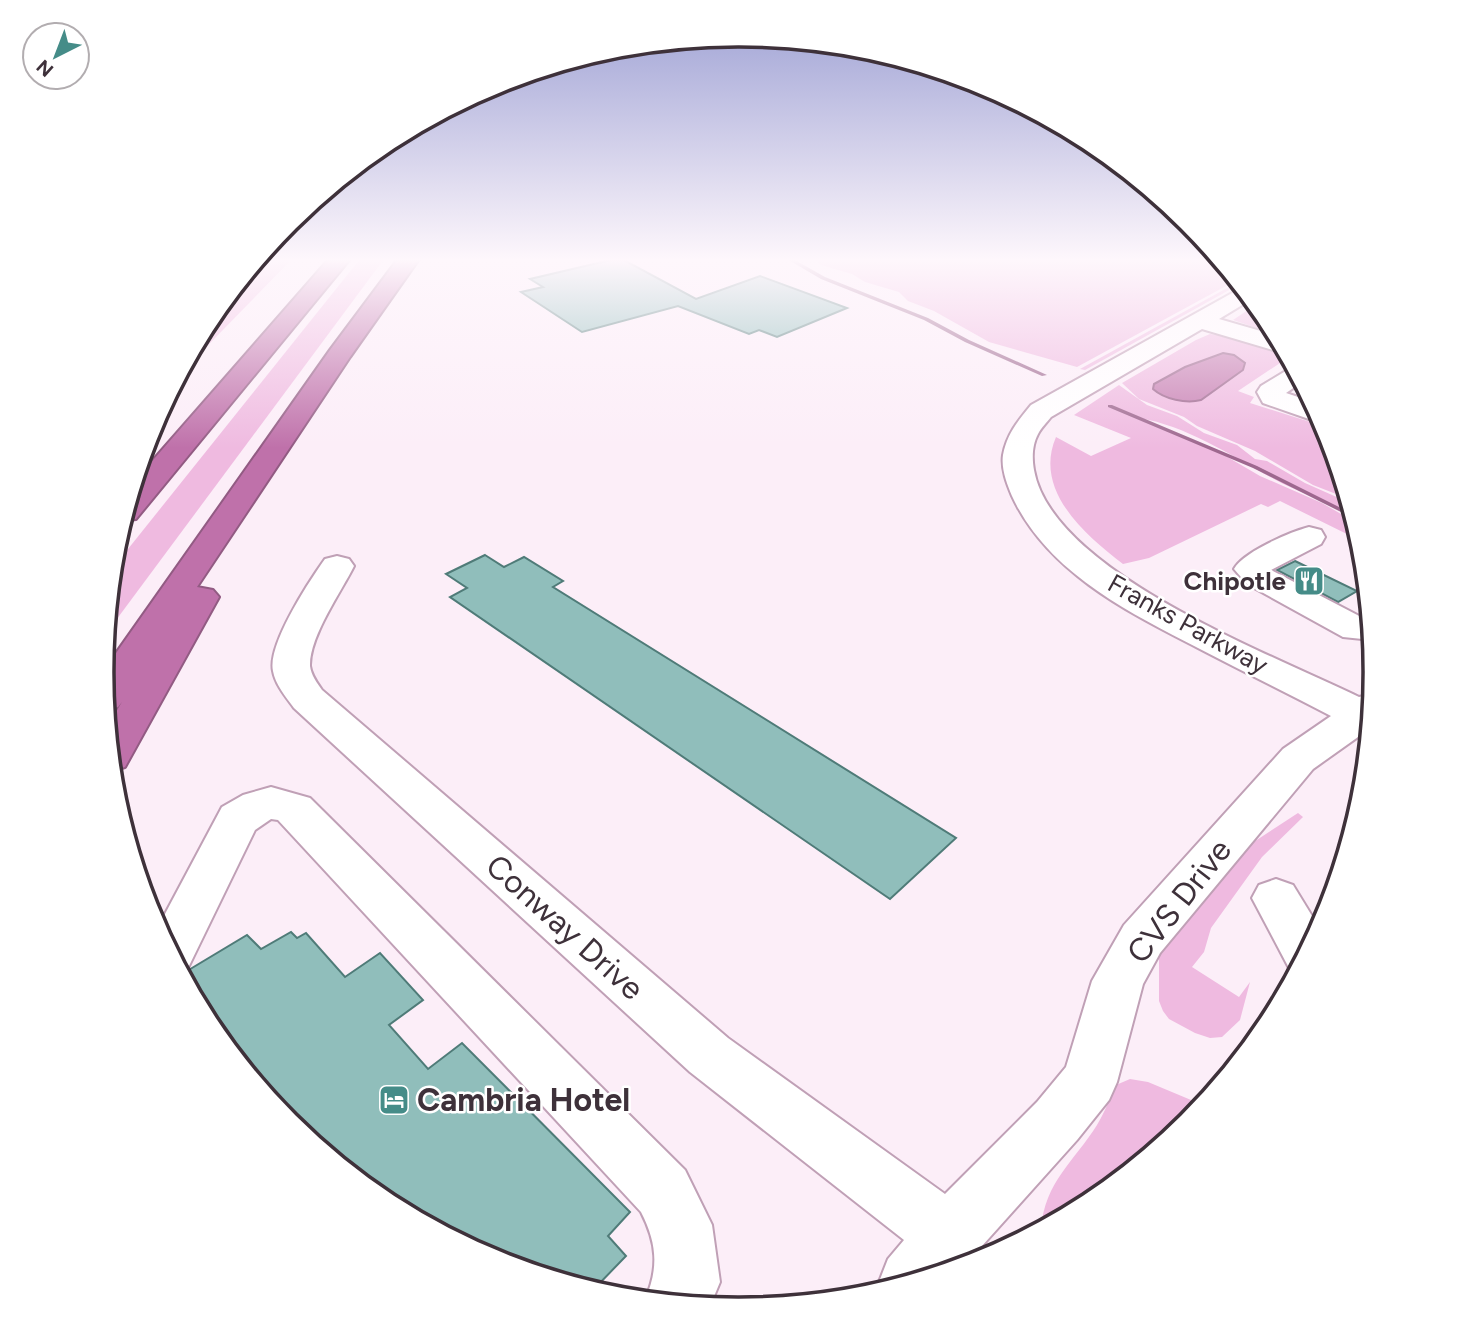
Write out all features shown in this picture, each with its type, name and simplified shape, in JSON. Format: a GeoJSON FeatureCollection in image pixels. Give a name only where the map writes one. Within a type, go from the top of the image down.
{"type":"FeatureCollection","features":[{"type":"Feature","properties":{"kind":"highway"},"geometry":{"type":"LineString","coordinates":[[140,495],[287,322]]}},
{"type":"Feature","properties":{"kind":"highway"},"geometry":{"type":"LineString","coordinates":[[114,683],[363,322]]}},
{"type":"Feature","properties":{"kind":"highway"},"geometry":{"type":"LineString","coordinates":[[118,743],[339,355]]}},
{"type":"Feature","properties":{"kind":"street","name":"Franks Parkway"},"geometry":{"type":"LineString","coordinates":[[1195,322],[1041,411],[1023,431],[1015,459],[1017,477],[1041,518],[1111,585],[1149,609],[1362,711]]}},
{"type":"Feature","properties":{"kind":"street"},"geometry":{"type":"LineString","coordinates":[[1204,322],[1268,341]]}},
{"type":"Feature","properties":{"kind":"street"},"geometry":{"type":"LineString","coordinates":[[1290,378],[1270,392],[1272,397],[1305,408]]}},
{"type":"Feature","properties":{"kind":"street"},"geometry":{"type":"LineString","coordinates":[[1309,537],[1252,566],[1251,569],[1259,577],[1356,629],[1362,629]]}},
{"type":"Feature","properties":{"kind":"street","name":"Conway Drive"},"geometry":{"type":"LineString","coordinates":[[337,566],[298,641],[291,666],[297,682],[309,699],[709,1055],[949,1235]]}},
{"type":"Feature","properties":{"kind":"street","name":"CVS Drive"},"geometry":{"type":"LineString","coordinates":[[922,1269],[949,1235],[1057,1121],[1089,1082],[1118,982],[1142,939],[1298,759],[1361,718]]}},
{"type":"Feature","properties":{"kind":"street"},"geometry":{"type":"LineString","coordinates":[[175,942],[237,819],[258,805],[278,802],[294,809],[663,1191],[681,1225],[688,1282],[682,1293]]}},
{"type":"Feature","properties":{"kind":"street"},"geometry":{"type":"LineString","coordinates":[[1276,898],[1301,943]]}},
{"type":"Feature","properties":{"kind":"shaded area"},"geometry":{"type":"Polygon","coordinates":[[[221,322],[231,322],[203,350],[221,322]]]}},
{"type":"Feature","properties":{"kind":"shaded area"},"geometry":{"type":"Polygon","coordinates":[[[310,322],[337,322],[116,620],[126,552],[310,322]]]}},
{"type":"Feature","properties":{"kind":"shaded area"},"geometry":{"type":"Polygon","coordinates":[[[953,322],[1160,322],[1077,367],[989,342],[953,322]]]}},
{"type":"Feature","properties":{"kind":"shaded area"},"geometry":{"type":"Polygon","coordinates":[[[1166,322],[1172,322],[1085,370],[1080,369],[1166,322]]]}},
{"type":"Feature","properties":{"kind":"shaded area"},"geometry":{"type":"Polygon","coordinates":[[[1238,322],[1256,322],[1261,329],[1238,322]]]}},
{"type":"Feature","properties":{"kind":"shaded area"},"geometry":{"type":"Polygon","coordinates":[[[1210,334],[1228,334],[1272,347],[1281,362],[1238,391],[1254,397],[1250,403],[1311,422],[1337,494],[1313,485],[1255,451],[1139,399],[1122,383],[1210,334]]]}},
{"type":"Feature","properties":{"kind":"shaded area"},"geometry":{"type":"Polygon","coordinates":[[[1223,353],[1234,355],[1245,363],[1243,370],[1201,400],[1176,400],[1153,389],[1154,384],[1185,367],[1223,353]]]}},
{"type":"Feature","properties":{"kind":"shaded area"},"geometry":{"type":"Polygon","coordinates":[[[1119,385],[1147,405],[1177,416],[1204,433],[1237,445],[1255,459],[1267,461],[1305,483],[1338,498],[1342,510],[1284,484],[1191,434],[1139,418],[1224,455],[1260,476],[1322,503],[1343,515],[1347,534],[1280,501],[1268,507],[1261,504],[1149,558],[1123,564],[1093,539],[1067,510],[1051,475],[1051,456],[1056,437],[1091,456],[1131,438],[1074,415],[1119,385]]]}},
{"type":"Feature","properties":{"kind":"shaded area"},"geometry":{"type":"Polygon","coordinates":[[[1298,813],[1303,817],[1262,857],[1211,928],[1204,952],[1192,967],[1239,997],[1250,982],[1240,1020],[1222,1037],[1210,1038],[1169,1019],[1159,1001],[1159,955],[1246,847],[1298,813]]]}},
{"type":"Feature","properties":{"kind":"shaded area"},"geometry":{"type":"Polygon","coordinates":[[[1130,1079],[1148,1082],[1192,1101],[1119,1168],[1043,1217],[1054,1185],[1097,1125],[1116,1085],[1130,1079]]]}},
{"type":"Feature","properties":{"kind":"building"},"geometry":{"type":"Polygon","coordinates":[[[566,322],[620,322],[582,332],[566,322]]]}},
{"type":"Feature","properties":{"kind":"building"},"geometry":{"type":"Polygon","coordinates":[[[718,322],[814,322],[777,337],[759,330],[749,334],[718,322]]]}},
{"type":"Feature","properties":{"kind":"building"},"geometry":{"type":"Polygon","coordinates":[[[485,555],[504,567],[524,557],[563,581],[553,587],[956,838],[890,899],[450,597],[467,588],[446,574],[485,555]]]}},
{"type":"Feature","properties":{"kind":"building","name":"Chipotle"},"geometry":{"type":"Polygon","coordinates":[[[1295,561],[1357,591],[1338,602],[1277,570],[1295,561]]]}},
{"type":"Feature","properties":{"kind":"building","name":"Cambria Hotel"},"geometry":{"type":"Polygon","coordinates":[[[291,932],[297,938],[306,933],[345,977],[380,953],[423,1000],[389,1025],[428,1069],[462,1043],[630,1212],[608,1236],[626,1256],[602,1281],[538,1264],[499,1249],[426,1213],[358,1168],[327,1142],[269,1084],[243,1052],[219,1019],[189,970],[247,935],[261,949],[291,932]]]}},
{"type":"Feature","properties":{"kind":"waterway"},"geometry":{"type":"LineString","coordinates":[[931,322],[967,341],[1044,375]]}},
{"type":"Feature","properties":{"kind":"waterway"},"geometry":{"type":"LineString","coordinates":[[1110,406],[1255,467],[1342,511]]}},
{"type":"Feature","properties":{"kind":"place","name":"Chipotle"},"geometry":{"type":"Point","coordinates":[1309,581]}},
{"type":"Feature","properties":{"kind":"place","name":"Cambria Hotel"},"geometry":{"type":"Point","coordinates":[394,1100]}}]}
